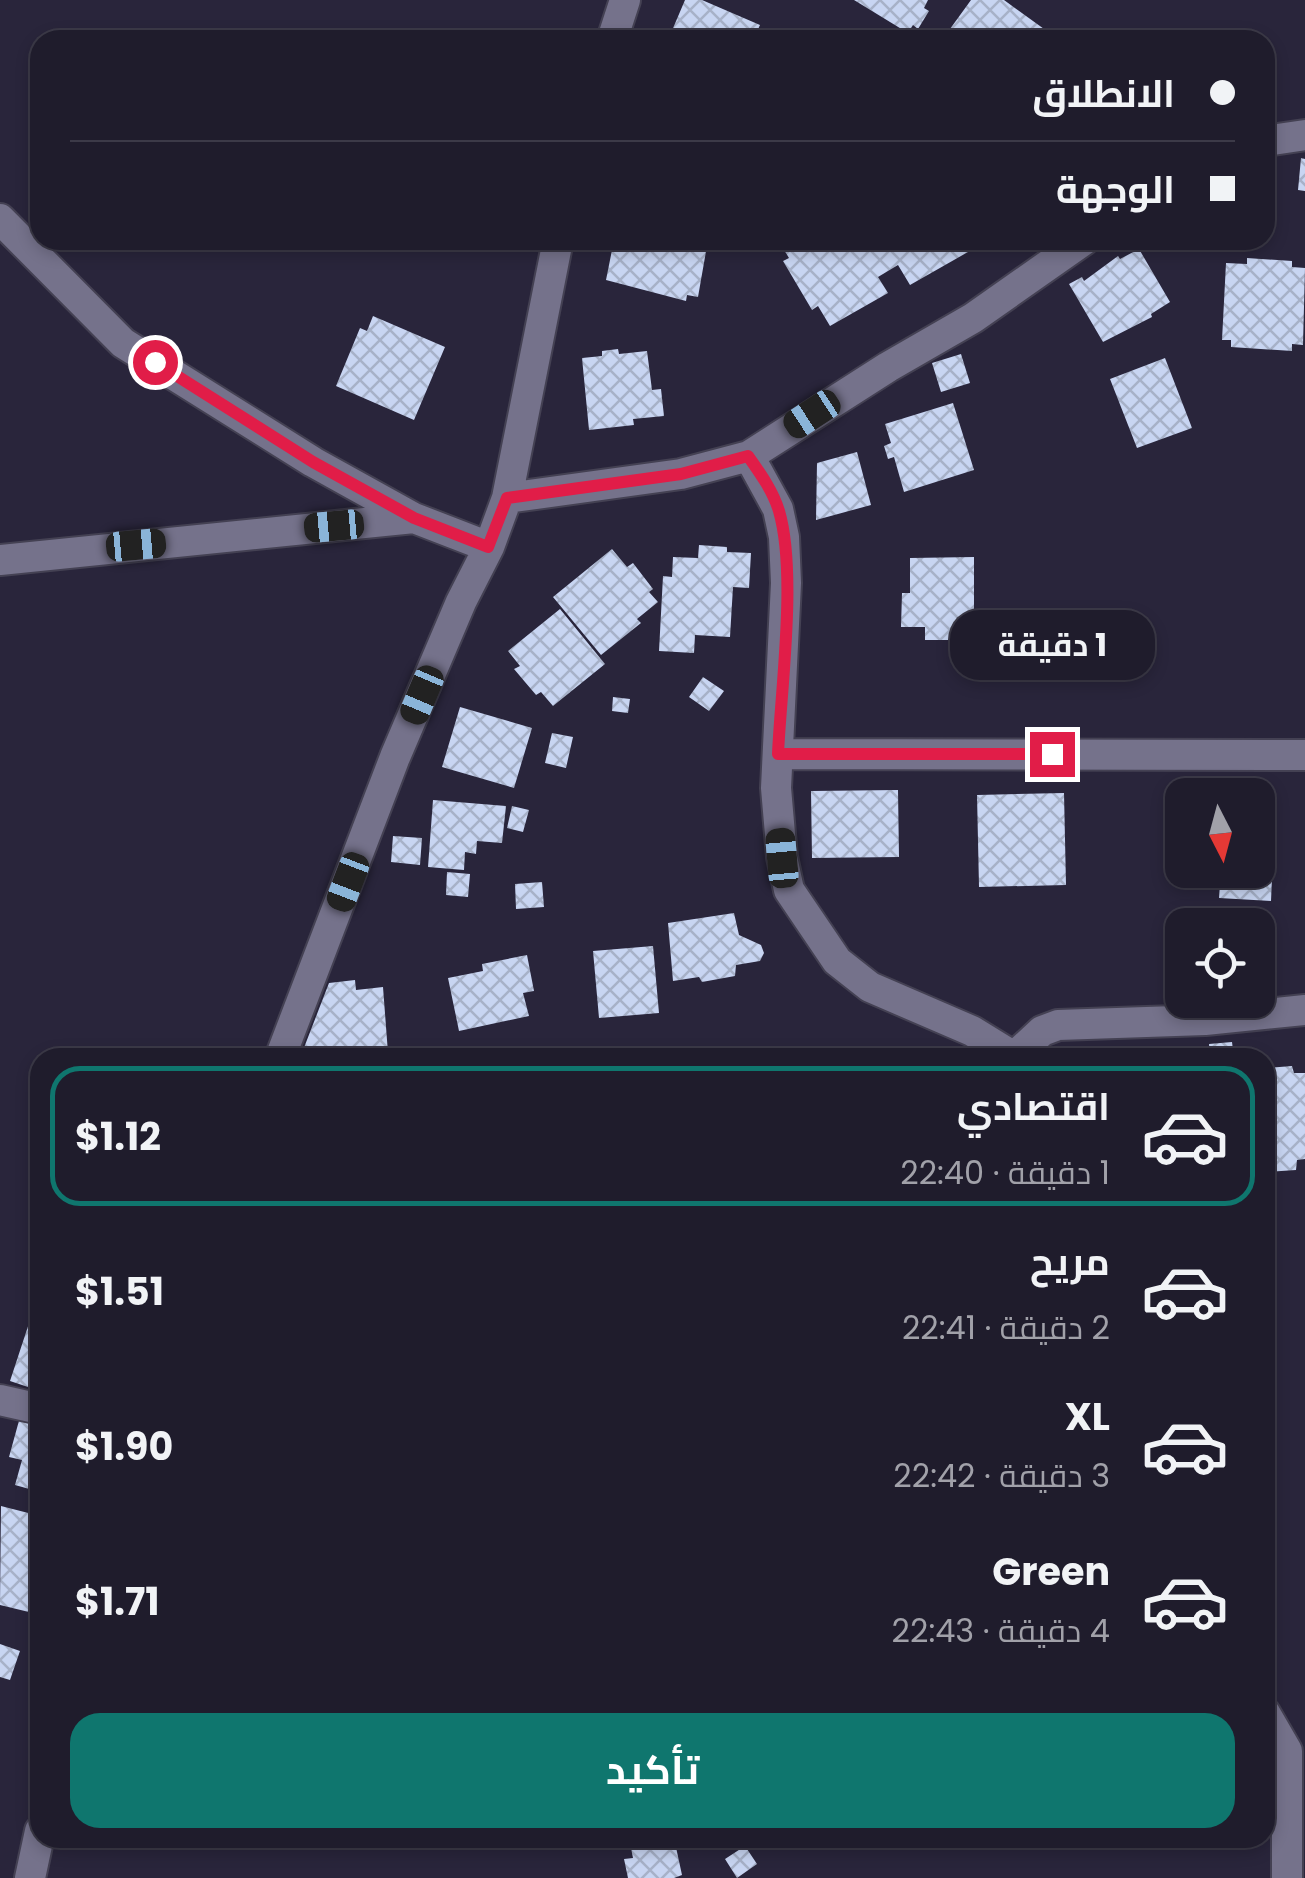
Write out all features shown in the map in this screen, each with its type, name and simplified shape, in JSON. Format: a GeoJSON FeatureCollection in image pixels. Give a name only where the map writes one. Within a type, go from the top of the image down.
{"type":"FeatureCollection","features":[{"type":"Feature","properties":{"kind":"street"},"geometry":{"type":"LineString","coordinates":[[615,30],[624,0]]}},
{"type":"Feature","properties":{"kind":"street"},"geometry":{"type":"LineString","coordinates":[[1275,140],[1305,135]]}},
{"type":"Feature","properties":{"kind":"street"},"geometry":{"type":"LineString","coordinates":[[0,220],[123,343],[313,462],[414,518],[488,547]]}},
{"type":"Feature","properties":{"kind":"street"},"geometry":{"type":"LineString","coordinates":[[284,1048],[395,757],[507,498],[556,250]]}},
{"type":"Feature","properties":{"kind":"street"},"geometry":{"type":"LineString","coordinates":[[507,498],[681,474],[748,456],[972,318],[1070,250]]}},
{"type":"Feature","properties":{"kind":"street"},"geometry":{"type":"LineString","coordinates":[[748,456],[778,509],[784,538],[786,583],[776,788],[788,890],[836,961],[870,986],[972,1031],[1001,1048]]}},
{"type":"Feature","properties":{"kind":"street"},"geometry":{"type":"LineString","coordinates":[[0,560],[414,518]]}},
{"type":"Feature","properties":{"kind":"street"},"geometry":{"type":"LineString","coordinates":[[778,754],[1305,755]]}},
{"type":"Feature","properties":{"kind":"street"},"geometry":{"type":"LineString","coordinates":[[1025,1048],[1042,1030],[1058,1025],[1205,1020],[1305,1010]]}},
{"type":"Feature","properties":{"kind":"street"},"geometry":{"type":"LineString","coordinates":[[0,1400],[30,1407]]}},
{"type":"Feature","properties":{"kind":"street"},"geometry":{"type":"LineString","coordinates":[[1275,1730],[1287,1750],[1293,1869]]}},
{"type":"Feature","properties":{"kind":"street"},"geometry":{"type":"LineString","coordinates":[[30,1878],[36,1848]]}},
{"type":"Feature","properties":{"kind":"building"},"geometry":{"type":"Polygon","coordinates":[[[685,0],[702,0],[760,25],[758,30],[672,30],[685,0]]]}},
{"type":"Feature","properties":{"kind":"building"},"geometry":{"type":"Polygon","coordinates":[[[854,0],[928,0],[924,8],[929,11],[918,29],[913,25],[910,30],[903,30],[854,0]]]}},
{"type":"Feature","properties":{"kind":"building"},"geometry":{"type":"Polygon","coordinates":[[[971,0],[1004,0],[1045,30],[949,30],[971,0]]]}},
{"type":"Feature","properties":{"kind":"building"},"geometry":{"type":"Polygon","coordinates":[[[1301,158],[1305,159],[1305,191],[1298,190],[1301,158]]]}},
{"type":"Feature","properties":{"kind":"building"},"geometry":{"type":"Polygon","coordinates":[[[612,250],[706,250],[698,297],[687,295],[686,301],[606,280],[612,250]]]}},
{"type":"Feature","properties":{"kind":"building"},"geometry":{"type":"Polygon","coordinates":[[[784,250],[968,252],[910,285],[898,265],[878,277],[888,293],[830,326],[818,306],[812,310],[783,261],[789,258],[784,250]]]}},
{"type":"Feature","properties":{"kind":"building"},"geometry":{"type":"Polygon","coordinates":[[[1140,250],[1170,302],[1152,317],[1103,342],[1069,284],[1082,277],[1084,281],[1118,256],[1120,259],[1140,250]]]}},
{"type":"Feature","properties":{"kind":"building"},"geometry":{"type":"Polygon","coordinates":[[[1247,258],[1292,261],[1292,267],[1305,268],[1303,345],[1292,344],[1292,351],[1231,347],[1231,340],[1222,340],[1226,263],[1247,264],[1247,258]]]}},
{"type":"Feature","properties":{"kind":"building"},"geometry":{"type":"Polygon","coordinates":[[[373,316],[445,347],[414,420],[336,386],[360,328],[367,331],[373,316]]]}},
{"type":"Feature","properties":{"kind":"building"},"geometry":{"type":"Polygon","coordinates":[[[618,349],[619,354],[647,351],[652,390],[661,389],[664,416],[633,419],[634,425],[589,430],[582,358],[618,349]]]}},
{"type":"Feature","properties":{"kind":"building"},"geometry":{"type":"Polygon","coordinates":[[[961,354],[970,383],[941,392],[932,363],[961,354]]]}},
{"type":"Feature","properties":{"kind":"building"},"geometry":{"type":"Polygon","coordinates":[[[1165,358],[1192,428],[1137,448],[1110,379],[1165,358]]]}},
{"type":"Feature","properties":{"kind":"building"},"geometry":{"type":"Polygon","coordinates":[[[953,403],[974,470],[904,492],[894,457],[888,459],[884,446],[891,443],[885,424],[953,403]]]}},
{"type":"Feature","properties":{"kind":"building"},"geometry":{"type":"Polygon","coordinates":[[[857,452],[871,505],[816,520],[817,463],[857,452]]]}},
{"type":"Feature","properties":{"kind":"building"},"geometry":{"type":"Polygon","coordinates":[[[699,545],[751,553],[749,588],[733,587],[730,637],[695,635],[694,653],[659,651],[663,576],[672,577],[673,557],[698,558],[699,545]]]}},
{"type":"Feature","properties":{"kind":"building"},"geometry":{"type":"Polygon","coordinates":[[[612,549],[627,567],[633,563],[658,602],[637,619],[641,623],[601,655],[553,597],[612,549]]]}},
{"type":"Feature","properties":{"kind":"building"},"geometry":{"type":"Polygon","coordinates":[[[974,557],[974,621],[960,621],[960,640],[925,640],[925,627],[901,627],[902,593],[910,593],[910,558],[974,557]]]}},
{"type":"Feature","properties":{"kind":"building"},"geometry":{"type":"Polygon","coordinates":[[[560,609],[605,664],[553,706],[541,692],[536,695],[514,669],[520,666],[508,651],[560,609]]]}},
{"type":"Feature","properties":{"kind":"building"},"geometry":{"type":"Polygon","coordinates":[[[703,677],[724,691],[709,711],[689,697],[703,677]]]}},
{"type":"Feature","properties":{"kind":"building"},"geometry":{"type":"Polygon","coordinates":[[[613,697],[630,699],[628,713],[612,711],[613,697]]]}},
{"type":"Feature","properties":{"kind":"building"},"geometry":{"type":"Polygon","coordinates":[[[460,707],[532,728],[514,788],[442,767],[460,707]]]}},
{"type":"Feature","properties":{"kind":"building"},"geometry":{"type":"Polygon","coordinates":[[[552,733],[573,737],[566,768],[545,763],[552,733]]]}},
{"type":"Feature","properties":{"kind":"building"},"geometry":{"type":"Polygon","coordinates":[[[898,790],[899,857],[812,858],[811,791],[898,790]]]}},
{"type":"Feature","properties":{"kind":"building"},"geometry":{"type":"Polygon","coordinates":[[[1064,793],[1066,885],[979,887],[977,795],[1064,793]]]}},
{"type":"Feature","properties":{"kind":"building"},"geometry":{"type":"Polygon","coordinates":[[[433,800],[506,806],[502,843],[477,841],[476,854],[465,852],[464,870],[428,867],[433,800]]]}},
{"type":"Feature","properties":{"kind":"building"},"geometry":{"type":"Polygon","coordinates":[[[512,806],[529,810],[523,832],[507,828],[512,806]]]}},
{"type":"Feature","properties":{"kind":"building"},"geometry":{"type":"Polygon","coordinates":[[[393,836],[422,838],[420,865],[391,862],[393,836]]]}},
{"type":"Feature","properties":{"kind":"building"},"geometry":{"type":"Polygon","coordinates":[[[447,872],[470,874],[468,897],[446,895],[447,872]]]}},
{"type":"Feature","properties":{"kind":"building"},"geometry":{"type":"Polygon","coordinates":[[[542,882],[544,907],[516,909],[515,884],[542,882]]]}},
{"type":"Feature","properties":{"kind":"building"},"geometry":{"type":"Polygon","coordinates":[[[1220,888],[1272,888],[1271,901],[1219,898],[1220,888]]]}},
{"type":"Feature","properties":{"kind":"building"},"geometry":{"type":"Polygon","coordinates":[[[734,913],[739,935],[761,945],[764,953],[760,961],[736,965],[735,976],[702,982],[699,977],[673,981],[668,923],[734,913]]]}},
{"type":"Feature","properties":{"kind":"building"},"geometry":{"type":"Polygon","coordinates":[[[653,946],[659,1013],[599,1018],[593,951],[653,946]]]}},
{"type":"Feature","properties":{"kind":"building"},"geometry":{"type":"Polygon","coordinates":[[[527,955],[534,991],[523,993],[529,1016],[459,1031],[448,978],[483,971],[482,964],[527,955]]]}},
{"type":"Feature","properties":{"kind":"building"},"geometry":{"type":"Polygon","coordinates":[[[355,980],[356,990],[383,987],[388,1048],[304,1048],[329,983],[355,980]]]}},
{"type":"Feature","properties":{"kind":"building"},"geometry":{"type":"Polygon","coordinates":[[[1232,1042],[1233,1048],[1209,1048],[1209,1044],[1232,1042]]]}},
{"type":"Feature","properties":{"kind":"building"},"geometry":{"type":"Polygon","coordinates":[[[1292,1066],[1294,1073],[1305,1073],[1305,1159],[1297,1160],[1296,1170],[1275,1171],[1275,1067],[1292,1066]]]}},
{"type":"Feature","properties":{"kind":"building"},"geometry":{"type":"Polygon","coordinates":[[[30,1320],[30,1388],[10,1381],[30,1320]]]}},
{"type":"Feature","properties":{"kind":"building"},"geometry":{"type":"Polygon","coordinates":[[[20,1417],[30,1420],[30,1489],[15,1485],[22,1460],[9,1457],[20,1417]]]}},
{"type":"Feature","properties":{"kind":"building"},"geometry":{"type":"Polygon","coordinates":[[[1,1506],[30,1513],[30,1612],[0,1605],[1,1506]]]}},
{"type":"Feature","properties":{"kind":"building"},"geometry":{"type":"Polygon","coordinates":[[[0,1644],[20,1651],[10,1680],[0,1677],[0,1644]]]}},
{"type":"Feature","properties":{"kind":"building"},"geometry":{"type":"Polygon","coordinates":[[[631,1848],[676,1848],[682,1875],[628,1878],[624,1859],[633,1858],[631,1848]]]}},
{"type":"Feature","properties":{"kind":"building"},"geometry":{"type":"Polygon","coordinates":[[[746,1848],[757,1864],[737,1878],[725,1859],[746,1848]]]}},
{"type":"Feature","properties":{"kind":"route"},"geometry":{"type":"LineString","coordinates":[[155,362],[313,462],[414,518],[488,547],[507,498],[681,474],[748,456],[778,509],[784,538],[786,583],[778,754],[1052,754]]}}]}
